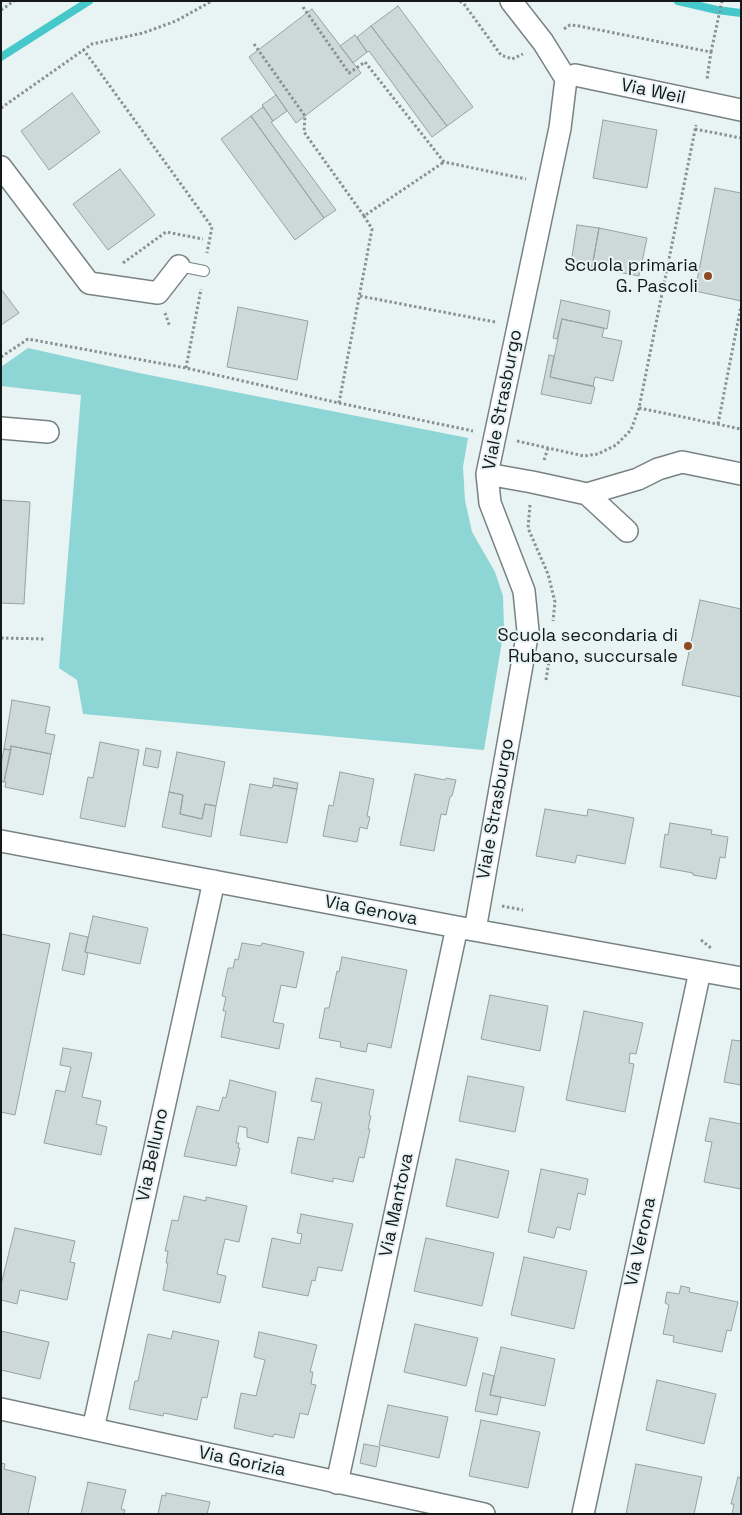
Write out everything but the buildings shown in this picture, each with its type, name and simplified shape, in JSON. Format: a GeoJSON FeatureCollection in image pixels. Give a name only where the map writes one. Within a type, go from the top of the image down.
{"type":"FeatureCollection","features":[{"type":"Feature","properties":{"kind":"street"},"geometry":{"type":"LineString","coordinates":[[511,1],[543,42],[566,79]]}},
{"type":"Feature","properties":{"kind":"street","name":"Via Weil"},"geometry":{"type":"LineString","coordinates":[[566,79],[575,75],[741,110]]}},
{"type":"Feature","properties":{"kind":"street","name":"Viale Strasburgo"},"geometry":{"type":"LineString","coordinates":[[466,929],[528,630],[524,591],[490,503],[487,474],[560,128],[566,79]]}},
{"type":"Feature","properties":{"kind":"street"},"geometry":{"type":"LineString","coordinates":[[1,167],[89,283],[158,293],[179,266]]}},
{"type":"Feature","properties":{"kind":"street"},"geometry":{"type":"LineString","coordinates":[[1,428],[48,432]]}},
{"type":"Feature","properties":{"kind":"street"},"geometry":{"type":"LineString","coordinates":[[487,474],[587,494],[638,479],[658,469],[682,462],[741,474]]}},
{"type":"Feature","properties":{"kind":"street"},"geometry":{"type":"LineString","coordinates":[[587,494],[627,531]]}},
{"type":"Feature","properties":{"kind":"street","name":"Via Genova"},"geometry":{"type":"LineString","coordinates":[[1,841],[466,929],[741,978]]}},
{"type":"Feature","properties":{"kind":"street","name":"Via Belluno"},"geometry":{"type":"LineString","coordinates":[[93,1429],[214,881]]}},
{"type":"Feature","properties":{"kind":"street","name":"Via Mantova"},"geometry":{"type":"LineString","coordinates":[[336,1483],[466,929]]}},
{"type":"Feature","properties":{"kind":"street","name":"Via Verona"},"geometry":{"type":"LineString","coordinates":[[583,1514],[700,971]]}},
{"type":"Feature","properties":{"kind":"street","name":"Via Gorizia"},"geometry":{"type":"LineString","coordinates":[[1,1409],[484,1514]]}},
{"type":"Feature","properties":{"kind":"lane"},"geometry":{"type":"LineString","coordinates":[[179,266],[204,271]]}},
{"type":"Feature","properties":{"kind":"path"},"geometry":{"type":"LineString","coordinates":[[1,10],[14,1]]}},
{"type":"Feature","properties":{"kind":"path"},"geometry":{"type":"LineString","coordinates":[[1,108],[92,44],[144,33],[176,21],[212,1]]}},
{"type":"Feature","properties":{"kind":"path"},"geometry":{"type":"LineString","coordinates":[[460,1],[501,55],[512,59],[530,50]]}},
{"type":"Feature","properties":{"kind":"path"},"geometry":{"type":"LineString","coordinates":[[706,83],[722,1]]}},
{"type":"Feature","properties":{"kind":"path"},"geometry":{"type":"LineString","coordinates":[[303,7],[349,72],[365,62],[444,162],[529,179]]}},
{"type":"Feature","properties":{"kind":"path"},"geometry":{"type":"LineString","coordinates":[[560,31],[570,25],[580,26],[711,52]]}},
{"type":"Feature","properties":{"kind":"path"},"geometry":{"type":"LineString","coordinates":[[254,44],[306,116],[304,132],[372,229],[338,403]]}},
{"type":"Feature","properties":{"kind":"path"},"geometry":{"type":"LineString","coordinates":[[83,49],[212,227],[186,368]]}},
{"type":"Feature","properties":{"kind":"path"},"geometry":{"type":"LineString","coordinates":[[509,439],[584,456],[598,454],[616,445],[632,430],[639,408],[697,119]]}},
{"type":"Feature","properties":{"kind":"path"},"geometry":{"type":"LineString","coordinates":[[695,129],[741,138]]}},
{"type":"Feature","properties":{"kind":"path"},"geometry":{"type":"LineString","coordinates":[[364,216],[444,162]]}},
{"type":"Feature","properties":{"kind":"path"},"geometry":{"type":"LineString","coordinates":[[117,267],[166,232],[203,240]]}},
{"type":"Feature","properties":{"kind":"path"},"geometry":{"type":"LineString","coordinates":[[360,296],[499,323]]}},
{"type":"Feature","properties":{"kind":"path"},"geometry":{"type":"LineString","coordinates":[[718,424],[741,306]]}},
{"type":"Feature","properties":{"kind":"path"},"geometry":{"type":"LineString","coordinates":[[1,357],[28,339],[186,368],[338,403],[478,432]]}},
{"type":"Feature","properties":{"kind":"path"},"geometry":{"type":"LineString","coordinates":[[639,408],[741,429]]}},
{"type":"Feature","properties":{"kind":"path"},"geometry":{"type":"LineString","coordinates":[[1,638],[46,639]]}},
{"type":"Feature","properties":{"kind":"path"},"geometry":{"type":"LineString","coordinates":[[506,907],[523,910]]}},
{"type":"Feature","properties":{"kind":"shaded area"},"geometry":{"type":"Polygon","coordinates":[[[28,348],[139,373],[468,438],[463,467],[465,500],[472,532],[495,572],[503,596],[504,629],[484,750],[83,714],[77,680],[59,668],[81,395],[1,386],[1,367],[28,348]]]}},
{"type":"Feature","properties":{"kind":"waterway"},"geometry":{"type":"LineString","coordinates":[[1,57],[89,1]]}},
{"type":"Feature","properties":{"kind":"waterway"},"geometry":{"type":"LineString","coordinates":[[678,1],[717,10],[741,13]]}},
{"type":"Feature","properties":{"kind":"place","name":"Scuola primaria G. Pascoli"},"geometry":{"type":"Point","coordinates":[708,276]}},
{"type":"Feature","properties":{"kind":"place","name":"Scuola secondaria di Rubano, succursale"},"geometry":{"type":"Point","coordinates":[688,646]}}]}
